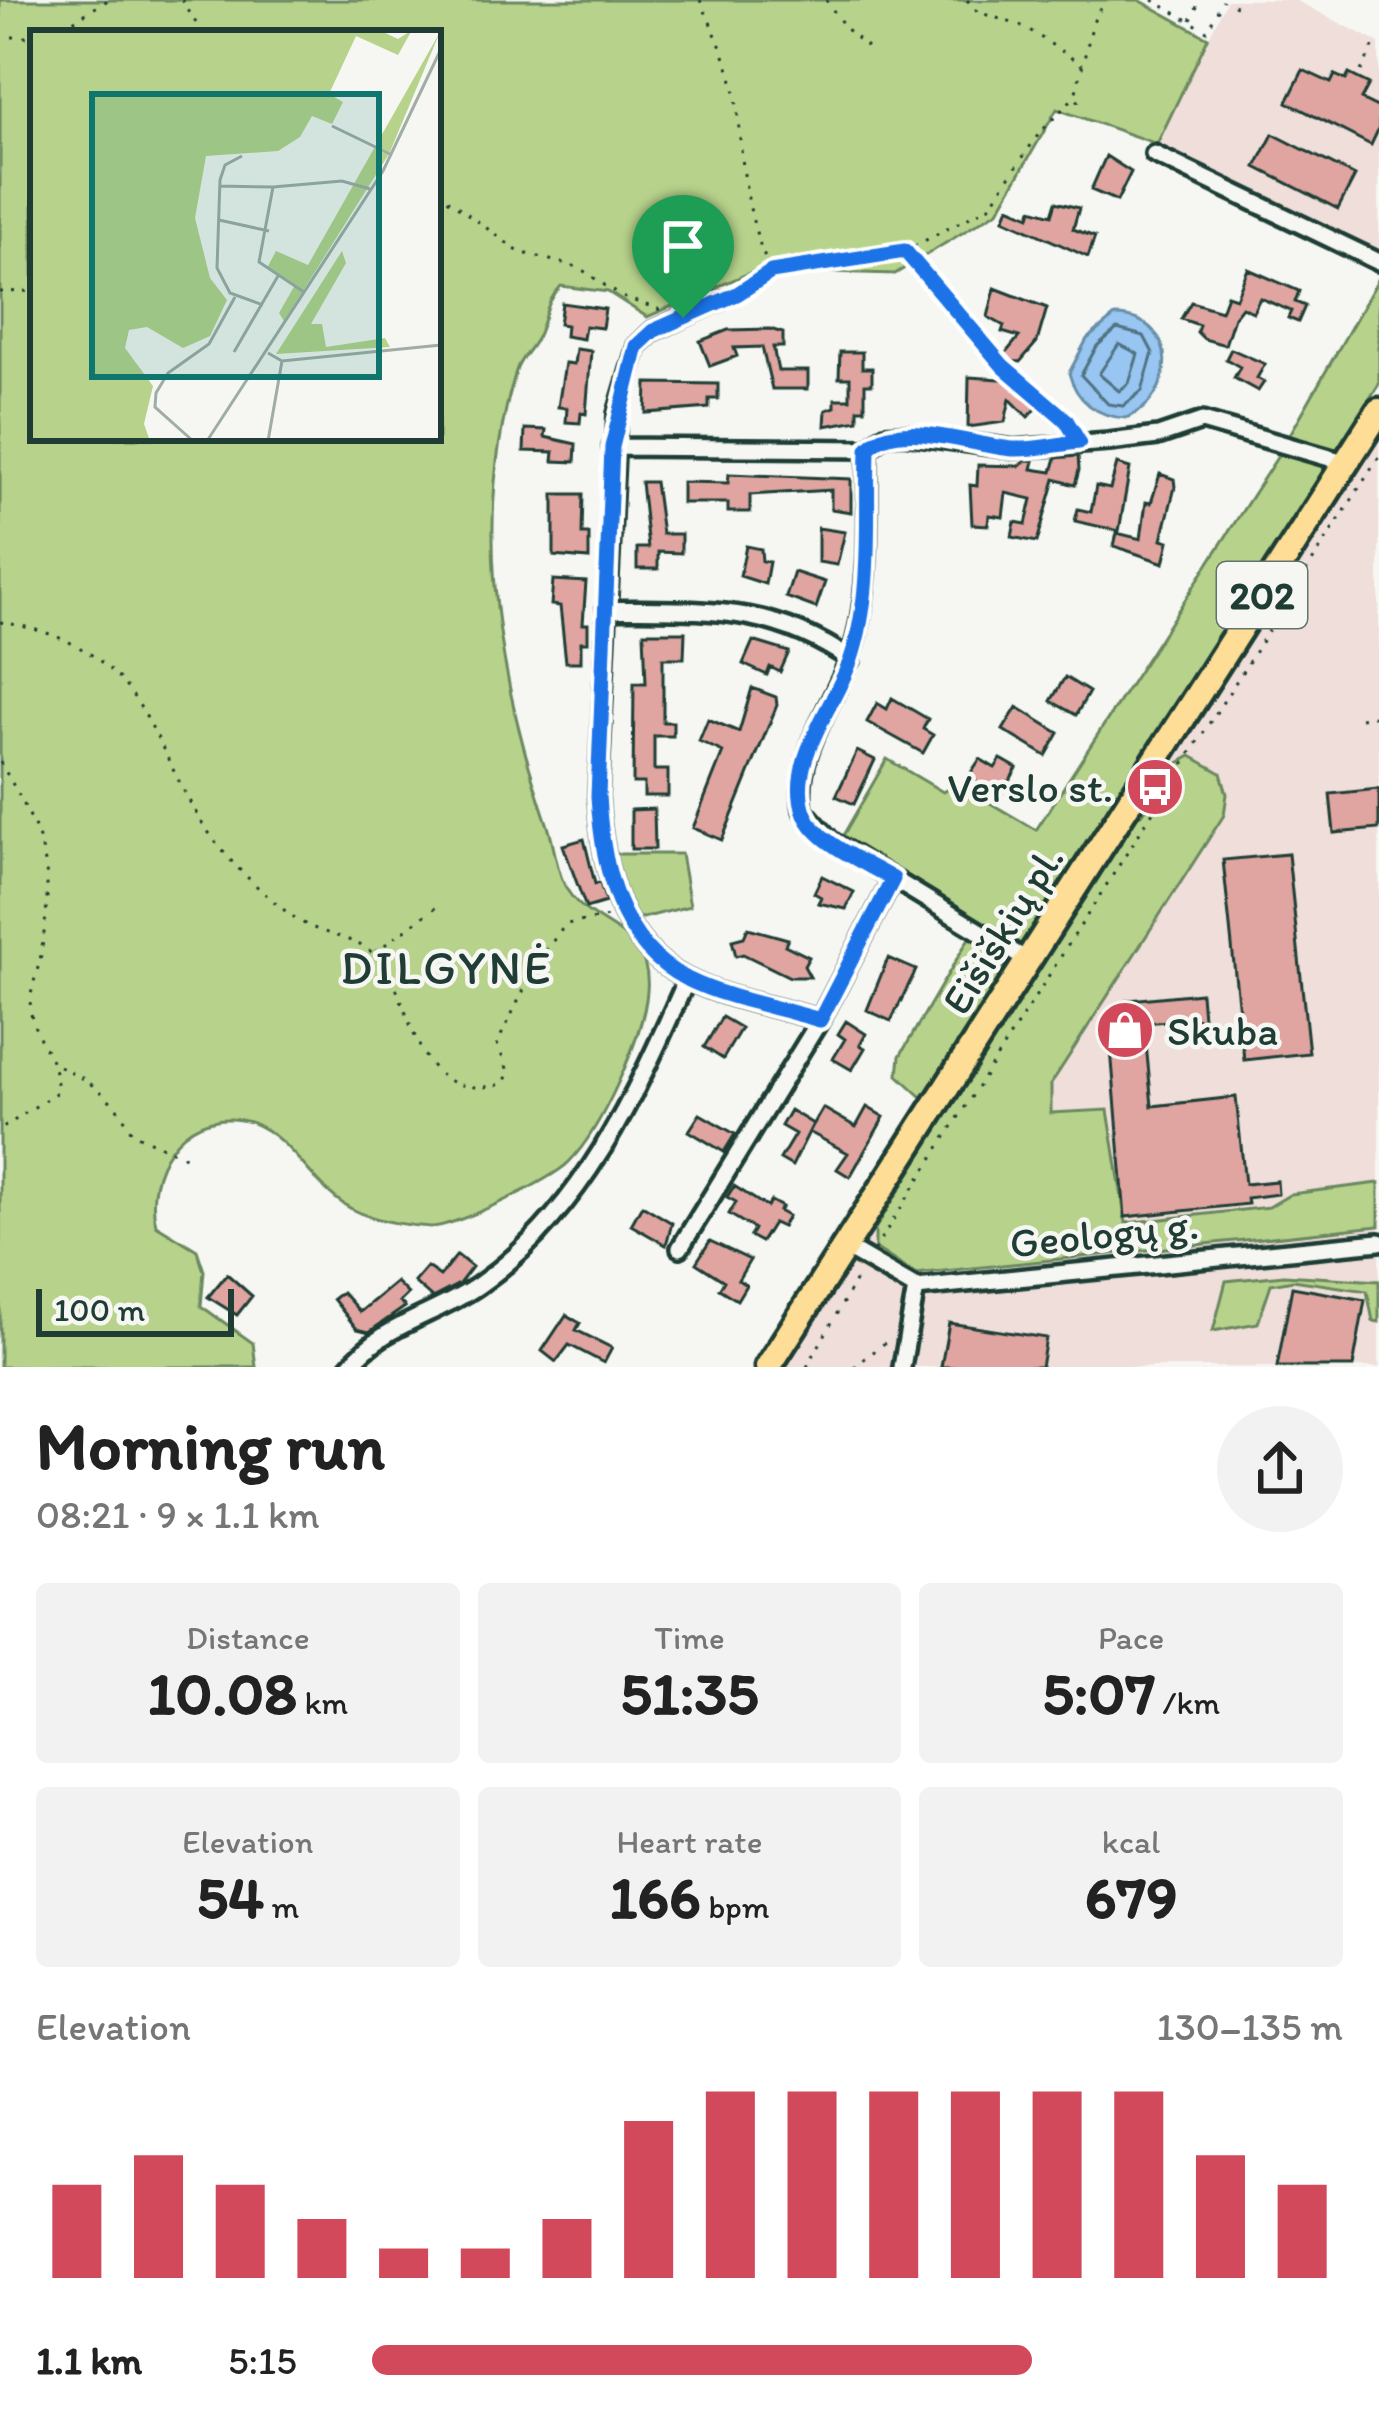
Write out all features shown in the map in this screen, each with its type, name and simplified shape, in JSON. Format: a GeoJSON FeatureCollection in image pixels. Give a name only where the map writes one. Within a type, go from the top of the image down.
{"type":"FeatureCollection","features":[{"type":"Feature","properties":{"kind":"main road","name":"Eišiškių pl."},"geometry":{"type":"LineString","coordinates":[[768,1367],[857,1254],[1028,961],[1379,411]]}},
{"type":"Feature","properties":{"kind":"street"},"geometry":{"type":"LineString","coordinates":[[1154,154],[1379,262]]}},
{"type":"Feature","properties":{"kind":"street"},"geometry":{"type":"LineString","coordinates":[[721,300],[653,331],[637,346],[612,447],[598,796],[608,874],[623,913],[642,942],[687,979],[820,1020]]}},
{"type":"Feature","properties":{"kind":"street"},"geometry":{"type":"LineString","coordinates":[[612,447],[868,449],[885,435],[904,434],[1013,449],[1158,436],[1191,423],[1216,422],[1347,463]]}},
{"type":"Feature","properties":{"kind":"street"},"geometry":{"type":"LineString","coordinates":[[868,449],[863,597],[851,659],[806,757],[803,810],[832,842],[1028,961]]}},
{"type":"Feature","properties":{"kind":"street"},"geometry":{"type":"LineString","coordinates":[[606,609],[732,611],[772,618],[814,634],[851,659]]}},
{"type":"Feature","properties":{"kind":"street"},"geometry":{"type":"LineString","coordinates":[[680,1247],[820,1020],[893,879]]}},
{"type":"Feature","properties":{"kind":"street"},"geometry":{"type":"LineString","coordinates":[[349,1367],[365,1346],[417,1313],[480,1284],[548,1225],[577,1189],[640,1084],[687,979]]}},
{"type":"Feature","properties":{"kind":"street","name":"Geologų g."},"geometry":{"type":"LineString","coordinates":[[916,1288],[1379,1242]]}},
{"type":"Feature","properties":{"kind":"street"},"geometry":{"type":"LineString","coordinates":[[857,1254],[916,1288],[902,1367]]}},
{"type":"Feature","properties":{"kind":"path"},"geometry":{"type":"LineString","coordinates":[[57,30],[108,0]]}},
{"type":"Feature","properties":{"kind":"path"},"geometry":{"type":"LineString","coordinates":[[182,0],[198,30]]}},
{"type":"Feature","properties":{"kind":"path"},"geometry":{"type":"LineString","coordinates":[[700,0],[728,71],[737,106],[738,160],[771,272]]}},
{"type":"Feature","properties":{"kind":"path"},"geometry":{"type":"LineString","coordinates":[[826,0],[867,47]]}},
{"type":"Feature","properties":{"kind":"path"},"geometry":{"type":"LineString","coordinates":[[967,0],[978,12],[1025,27],[1082,65]]}},
{"type":"Feature","properties":{"kind":"path"},"geometry":{"type":"LineString","coordinates":[[721,300],[771,272],[905,251],[989,207],[1038,135],[1077,99],[1082,65],[1106,0]]}},
{"type":"Feature","properties":{"kind":"path"},"geometry":{"type":"LineString","coordinates":[[1153,0],[1207,32],[1222,0]]}},
{"type":"Feature","properties":{"kind":"path"},"geometry":{"type":"LineString","coordinates":[[1167,8],[1171,0]]}},
{"type":"Feature","properties":{"kind":"path"},"geometry":{"type":"LineString","coordinates":[[1190,21],[1200,0]]}},
{"type":"Feature","properties":{"kind":"path"},"geometry":{"type":"LineString","coordinates":[[0,38],[30,37]]}},
{"type":"Feature","properties":{"kind":"path"},"geometry":{"type":"LineString","coordinates":[[1361,71],[1378,38]]}},
{"type":"Feature","properties":{"kind":"path"},"geometry":{"type":"LineString","coordinates":[[441,195],[519,252],[578,267],[622,297],[683,318]]}},
{"type":"Feature","properties":{"kind":"path"},"geometry":{"type":"LineString","coordinates":[[905,251],[1003,366],[1066,420],[1079,442]]}},
{"type":"Feature","properties":{"kind":"path"},"geometry":{"type":"LineString","coordinates":[[0,292],[30,291]]}},
{"type":"Feature","properties":{"kind":"path"},"geometry":{"type":"LineString","coordinates":[[806,1367],[857,1254],[1379,457]]}},
{"type":"Feature","properties":{"kind":"path"},"geometry":{"type":"LineString","coordinates":[[0,622],[35,627],[85,646],[122,675],[184,794],[245,875],[302,922],[374,953],[393,979],[414,1043],[428,1062],[453,1080],[481,1089],[503,1084],[509,1072],[496,1044],[502,1024],[555,933],[566,924],[623,913]]}},
{"type":"Feature","properties":{"kind":"path"},"geometry":{"type":"LineString","coordinates":[[1360,718],[1379,715]]}},
{"type":"Feature","properties":{"kind":"path"},"geometry":{"type":"LineString","coordinates":[[0,762],[42,837],[48,865],[43,948],[30,999],[31,1018],[57,1065],[57,1092],[0,1130]]}},
{"type":"Feature","properties":{"kind":"path"},"geometry":{"type":"LineString","coordinates":[[374,953],[439,905]]}},
{"type":"Feature","properties":{"kind":"path"},"geometry":{"type":"LineString","coordinates":[[57,1065],[94,1086],[125,1116],[133,1133],[185,1156]]}},
{"type":"Feature","properties":{"kind":"path"},"geometry":{"type":"LineString","coordinates":[[854,1367],[910,1323]]}},
{"type":"Feature","properties":{"kind":"shaded area"},"geometry":{"type":"Polygon","coordinates":[[[1227,0],[1295,0],[1379,43],[1379,256],[1157,144],[1227,0]]]}},
{"type":"Feature","properties":{"kind":"shaded area"},"geometry":{"type":"Polygon","coordinates":[[[1379,431],[1379,1367],[779,1367],[1379,431]]]}},
{"type":"Feature","properties":{"kind":"green space"},"geometry":{"type":"Polygon","coordinates":[[[0,0],[1139,0],[1208,38],[1157,144],[1057,109],[998,211],[895,274],[756,270],[647,317],[608,292],[561,286],[518,366],[502,427],[493,541],[496,598],[515,713],[564,884],[587,911],[629,940],[646,969],[647,991],[638,1032],[607,1105],[569,1162],[524,1190],[443,1225],[404,1224],[360,1213],[328,1192],[274,1135],[241,1120],[220,1119],[184,1135],[161,1166],[155,1185],[156,1225],[197,1250],[204,1271],[201,1306],[253,1343],[256,1367],[0,1367],[0,0]]]}},
{"type":"Feature","properties":{"kind":"green space"},"geometry":{"type":"Polygon","coordinates":[[[1379,278],[1379,384],[923,1098],[898,1075],[900,1056],[979,921],[841,839],[887,759],[943,792],[956,783],[1036,830],[1276,459],[1379,278]]]}},
{"type":"Feature","properties":{"kind":"green space"},"geometry":{"type":"Polygon","coordinates":[[[1191,756],[1221,773],[1227,794],[1224,815],[1051,1084],[1051,1113],[1108,1110],[1126,1223],[1269,1207],[1291,1194],[1379,1183],[1379,1226],[915,1274],[875,1248],[875,1229],[1130,823],[1150,806],[1169,768],[1191,756]]]}},
{"type":"Feature","properties":{"kind":"green space"},"geometry":{"type":"Polygon","coordinates":[[[617,854],[681,854],[690,906],[643,918],[630,916],[611,858],[617,854]]]}},
{"type":"Feature","properties":{"kind":"green space"},"geometry":{"type":"Polygon","coordinates":[[[1284,1275],[1379,1281],[1379,1322],[1373,1321],[1367,1291],[1293,1280],[1271,1284],[1258,1323],[1213,1331],[1226,1281],[1284,1275]]]}},
{"type":"Feature","properties":{"kind":"water"},"geometry":{"type":"Polygon","coordinates":[[[1115,316],[1137,320],[1153,330],[1165,361],[1155,395],[1126,418],[1090,406],[1069,373],[1087,339],[1115,316]]]}},
{"type":"Feature","properties":{"kind":"building"},"geometry":{"type":"Polygon","coordinates":[[[1303,70],[1331,83],[1335,75],[1346,80],[1349,74],[1369,84],[1361,99],[1379,108],[1379,128],[1371,145],[1287,102],[1303,70]]]}},
{"type":"Feature","properties":{"kind":"building"},"geometry":{"type":"Polygon","coordinates":[[[1273,134],[1355,176],[1338,209],[1256,167],[1273,134]]]}},
{"type":"Feature","properties":{"kind":"building"},"geometry":{"type":"Polygon","coordinates":[[[1106,156],[1131,172],[1117,201],[1091,190],[1106,156]]]}},
{"type":"Feature","properties":{"kind":"building"},"geometry":{"type":"Polygon","coordinates":[[[1056,202],[1079,208],[1073,229],[1095,237],[1088,257],[1004,219],[1009,207],[1030,216],[1032,209],[1052,215],[1056,202]]]}},
{"type":"Feature","properties":{"kind":"building"},"geometry":{"type":"Polygon","coordinates":[[[1248,269],[1299,291],[1295,302],[1305,306],[1298,322],[1288,318],[1291,311],[1260,298],[1253,312],[1242,307],[1234,317],[1225,345],[1204,339],[1197,332],[1199,325],[1181,319],[1191,302],[1221,311],[1227,295],[1236,298],[1248,269]]]}},
{"type":"Feature","properties":{"kind":"building"},"geometry":{"type":"Polygon","coordinates":[[[995,288],[1047,308],[1037,342],[1020,362],[1000,360],[1019,337],[1002,332],[1004,326],[988,317],[995,288]]]}},
{"type":"Feature","properties":{"kind":"building"},"geometry":{"type":"Polygon","coordinates":[[[562,303],[605,309],[602,328],[585,326],[583,339],[565,336],[566,325],[559,324],[562,303]]]}},
{"type":"Feature","properties":{"kind":"building"},"geometry":{"type":"Polygon","coordinates":[[[728,330],[783,333],[783,347],[773,347],[778,371],[808,371],[808,389],[772,389],[762,347],[734,348],[737,356],[710,366],[700,341],[728,330]]]}},
{"type":"Feature","properties":{"kind":"building"},"geometry":{"type":"Polygon","coordinates":[[[576,349],[591,351],[586,414],[581,413],[580,423],[566,422],[567,408],[558,407],[565,363],[574,364],[576,349]]]}},
{"type":"Feature","properties":{"kind":"building"},"geometry":{"type":"Polygon","coordinates":[[[1231,349],[1265,364],[1257,378],[1264,382],[1258,391],[1234,378],[1240,367],[1226,359],[1231,349]]]}},
{"type":"Feature","properties":{"kind":"building"},"geometry":{"type":"Polygon","coordinates":[[[840,352],[862,352],[862,368],[872,368],[872,384],[865,384],[865,409],[858,409],[858,420],[825,426],[826,410],[835,407],[835,399],[850,399],[850,378],[839,378],[840,352]]]}},
{"type":"Feature","properties":{"kind":"building"},"geometry":{"type":"Polygon","coordinates":[[[969,377],[1016,380],[1041,404],[1028,417],[1010,399],[1005,422],[968,427],[969,377]]]}},
{"type":"Feature","properties":{"kind":"building"},"geometry":{"type":"Polygon","coordinates":[[[647,383],[718,384],[718,399],[709,399],[709,408],[646,413],[647,383]]]}},
{"type":"Feature","properties":{"kind":"building"},"geometry":{"type":"Polygon","coordinates":[[[525,429],[546,430],[545,437],[576,444],[575,462],[553,461],[554,452],[524,451],[525,429]]]}},
{"type":"Feature","properties":{"kind":"building"},"geometry":{"type":"Polygon","coordinates":[[[1078,456],[1079,470],[1075,485],[1055,479],[1037,542],[1012,537],[1015,522],[1026,524],[1032,499],[1006,493],[1003,517],[989,515],[988,525],[972,524],[970,485],[977,486],[978,465],[1020,466],[1026,460],[1034,461],[1032,469],[1052,472],[1056,458],[1078,456]]]}},
{"type":"Feature","properties":{"kind":"building"},"geometry":{"type":"Polygon","coordinates":[[[1117,464],[1130,468],[1119,531],[1075,521],[1078,509],[1091,512],[1096,486],[1110,489],[1117,464]]]}},
{"type":"Feature","properties":{"kind":"building"},"geometry":{"type":"Polygon","coordinates":[[[729,474],[851,479],[851,512],[831,509],[831,490],[750,495],[750,512],[728,512],[728,503],[682,503],[682,482],[728,483],[729,474]]]}},
{"type":"Feature","properties":{"kind":"building"},"geometry":{"type":"Polygon","coordinates":[[[1160,474],[1174,479],[1175,487],[1162,539],[1169,541],[1164,563],[1114,546],[1117,533],[1141,539],[1146,502],[1151,503],[1160,474]]]}},
{"type":"Feature","properties":{"kind":"building"},"geometry":{"type":"Polygon","coordinates":[[[641,482],[655,482],[662,534],[681,534],[681,553],[658,552],[658,569],[637,569],[637,548],[648,548],[641,482]]]}},
{"type":"Feature","properties":{"kind":"building"},"geometry":{"type":"Polygon","coordinates":[[[554,494],[583,494],[582,534],[589,534],[589,559],[554,556],[554,494]]]}},
{"type":"Feature","properties":{"kind":"building"},"geometry":{"type":"Polygon","coordinates":[[[818,528],[845,532],[837,565],[818,562],[818,528]]]}},
{"type":"Feature","properties":{"kind":"building"},"geometry":{"type":"Polygon","coordinates":[[[746,546],[761,549],[762,561],[769,562],[765,584],[740,576],[746,546]]]}},
{"type":"Feature","properties":{"kind":"building"},"geometry":{"type":"Polygon","coordinates":[[[794,572],[825,582],[816,608],[786,597],[794,572]]]}},
{"type":"Feature","properties":{"kind":"building"},"geometry":{"type":"Polygon","coordinates":[[[553,580],[586,582],[583,624],[588,624],[588,642],[581,642],[581,662],[566,662],[560,606],[551,605],[553,580]]]}},
{"type":"Feature","properties":{"kind":"building"},"geometry":{"type":"Polygon","coordinates":[[[644,632],[685,632],[684,658],[663,658],[663,722],[673,722],[673,736],[654,736],[654,770],[668,770],[668,796],[644,796],[644,783],[633,783],[634,683],[646,683],[644,632]]]}},
{"type":"Feature","properties":{"kind":"building"},"geometry":{"type":"Polygon","coordinates":[[[753,641],[789,652],[780,672],[770,667],[767,675],[743,664],[753,641]]]}},
{"type":"Feature","properties":{"kind":"building"},"geometry":{"type":"Polygon","coordinates":[[[1065,677],[1089,692],[1076,715],[1051,701],[1065,677]]]}},
{"type":"Feature","properties":{"kind":"building"},"geometry":{"type":"Polygon","coordinates":[[[752,688],[776,697],[777,705],[722,840],[693,828],[723,752],[699,741],[708,719],[739,732],[752,688]]]}},
{"type":"Feature","properties":{"kind":"building"},"geometry":{"type":"Polygon","coordinates":[[[892,698],[928,719],[923,729],[933,735],[923,753],[867,722],[877,703],[887,709],[892,698]]]}},
{"type":"Feature","properties":{"kind":"building"},"geometry":{"type":"Polygon","coordinates":[[[1017,707],[1059,733],[1046,756],[1003,730],[1017,707]]]}},
{"type":"Feature","properties":{"kind":"building"},"geometry":{"type":"Polygon","coordinates":[[[857,751],[875,760],[854,804],[836,796],[857,751]]]}},
{"type":"Feature","properties":{"kind":"building"},"geometry":{"type":"Polygon","coordinates":[[[980,759],[995,768],[1001,759],[1017,768],[1000,797],[968,777],[980,759]]]}},
{"type":"Feature","properties":{"kind":"building"},"geometry":{"type":"Polygon","coordinates":[[[1379,789],[1379,829],[1334,833],[1330,794],[1379,789]]]}},
{"type":"Feature","properties":{"kind":"building"},"geometry":{"type":"Polygon","coordinates":[[[654,809],[655,849],[631,849],[631,810],[654,809]]]}},
{"type":"Feature","properties":{"kind":"building"},"geometry":{"type":"Polygon","coordinates":[[[584,839],[595,884],[600,883],[606,902],[586,908],[563,845],[584,839]]]}},
{"type":"Feature","properties":{"kind":"building"},"geometry":{"type":"Polygon","coordinates":[[[1288,854],[1309,1053],[1244,1060],[1223,860],[1288,854]]]}},
{"type":"Feature","properties":{"kind":"building"},"geometry":{"type":"Polygon","coordinates":[[[822,876],[854,892],[846,909],[818,903],[821,897],[814,893],[822,876]]]}},
{"type":"Feature","properties":{"kind":"building"},"geometry":{"type":"Polygon","coordinates":[[[748,928],[788,939],[785,945],[809,957],[804,966],[810,977],[790,977],[743,954],[736,956],[732,940],[744,937],[748,928]]]}},
{"type":"Feature","properties":{"kind":"building"},"geometry":{"type":"Polygon","coordinates":[[[888,958],[916,970],[891,1021],[867,1010],[888,958]]]}},
{"type":"Feature","properties":{"kind":"building"},"geometry":{"type":"Polygon","coordinates":[[[1201,993],[1203,1018],[1144,1023],[1152,1106],[1236,1097],[1245,1184],[1277,1181],[1278,1194],[1247,1198],[1248,1204],[1125,1217],[1109,1025],[1130,1023],[1128,1000],[1201,993]]]}},
{"type":"Feature","properties":{"kind":"building"},"geometry":{"type":"Polygon","coordinates":[[[722,1017],[741,1028],[723,1059],[704,1047],[722,1017]]]}},
{"type":"Feature","properties":{"kind":"building"},"geometry":{"type":"Polygon","coordinates":[[[846,1021],[866,1034],[860,1045],[865,1048],[852,1070],[833,1059],[845,1039],[838,1034],[846,1021]]]}},
{"type":"Feature","properties":{"kind":"building"},"geometry":{"type":"Polygon","coordinates":[[[867,1107],[884,1117],[850,1177],[837,1169],[848,1153],[809,1132],[823,1108],[856,1127],[867,1107]]]}},
{"type":"Feature","properties":{"kind":"building"},"geometry":{"type":"Polygon","coordinates":[[[790,1110],[813,1124],[792,1166],[780,1159],[795,1134],[781,1126],[790,1110]]]}},
{"type":"Feature","properties":{"kind":"building"},"geometry":{"type":"Polygon","coordinates":[[[700,1114],[735,1134],[724,1152],[689,1131],[700,1114]]]}},
{"type":"Feature","properties":{"kind":"building"},"geometry":{"type":"Polygon","coordinates":[[[734,1186],[767,1207],[771,1201],[782,1207],[779,1211],[788,1216],[782,1227],[773,1223],[761,1242],[750,1236],[754,1229],[729,1214],[736,1202],[727,1197],[734,1186]]]}},
{"type":"Feature","properties":{"kind":"building"},"geometry":{"type":"Polygon","coordinates":[[[642,1205],[672,1223],[666,1245],[631,1225],[642,1205]]]}},
{"type":"Feature","properties":{"kind":"building"},"geometry":{"type":"Polygon","coordinates":[[[710,1241],[750,1260],[738,1280],[746,1285],[737,1300],[719,1289],[724,1281],[696,1263],[710,1241]]]}},
{"type":"Feature","properties":{"kind":"building"},"geometry":{"type":"Polygon","coordinates":[[[457,1255],[472,1267],[459,1284],[432,1298],[414,1282],[427,1267],[440,1276],[457,1255]]]}},
{"type":"Feature","properties":{"kind":"building"},"geometry":{"type":"Polygon","coordinates":[[[227,1274],[252,1296],[237,1315],[208,1297],[227,1274]]]}},
{"type":"Feature","properties":{"kind":"building"},"geometry":{"type":"Polygon","coordinates":[[[396,1282],[408,1294],[400,1302],[405,1307],[369,1332],[357,1329],[333,1299],[342,1292],[360,1312],[396,1282]]]}},
{"type":"Feature","properties":{"kind":"building"},"geometry":{"type":"Polygon","coordinates":[[[1292,1287],[1365,1300],[1353,1367],[1277,1367],[1292,1287]]]}},
{"type":"Feature","properties":{"kind":"building"},"geometry":{"type":"Polygon","coordinates":[[[566,1315],[580,1323],[576,1330],[612,1348],[604,1363],[569,1345],[556,1362],[542,1351],[566,1315]]]}},
{"type":"Feature","properties":{"kind":"building"},"geometry":{"type":"Polygon","coordinates":[[[949,1323],[1046,1338],[1041,1367],[941,1367],[949,1323]]]}},
{"type":"Feature","properties":{"kind":"place","name":"Verslo st."},"geometry":{"type":"Point","coordinates":[1155,787]}},
{"type":"Feature","properties":{"kind":"place","name":"Skuba"},"geometry":{"type":"Point","coordinates":[1125,1030]}},
{"type":"Feature","properties":{"kind":"district","name":"DILGYNĖ"},"geometry":{"type":"Point","coordinates":[447,967]}},
{"type":"Feature","properties":{"kind":"route"},"geometry":{"type":"LineString","coordinates":[[905,251],[1003,366],[1066,420],[1079,442],[1013,449],[967,439],[904,434],[885,435],[868,449],[862,611],[851,659],[806,757],[800,794],[810,823],[893,879],[820,1020],[687,979],[663,962],[642,942],[620,909],[601,841],[598,796],[616,414],[637,346],[653,331],[683,318],[737,294],[771,272],[905,251]]}}]}
